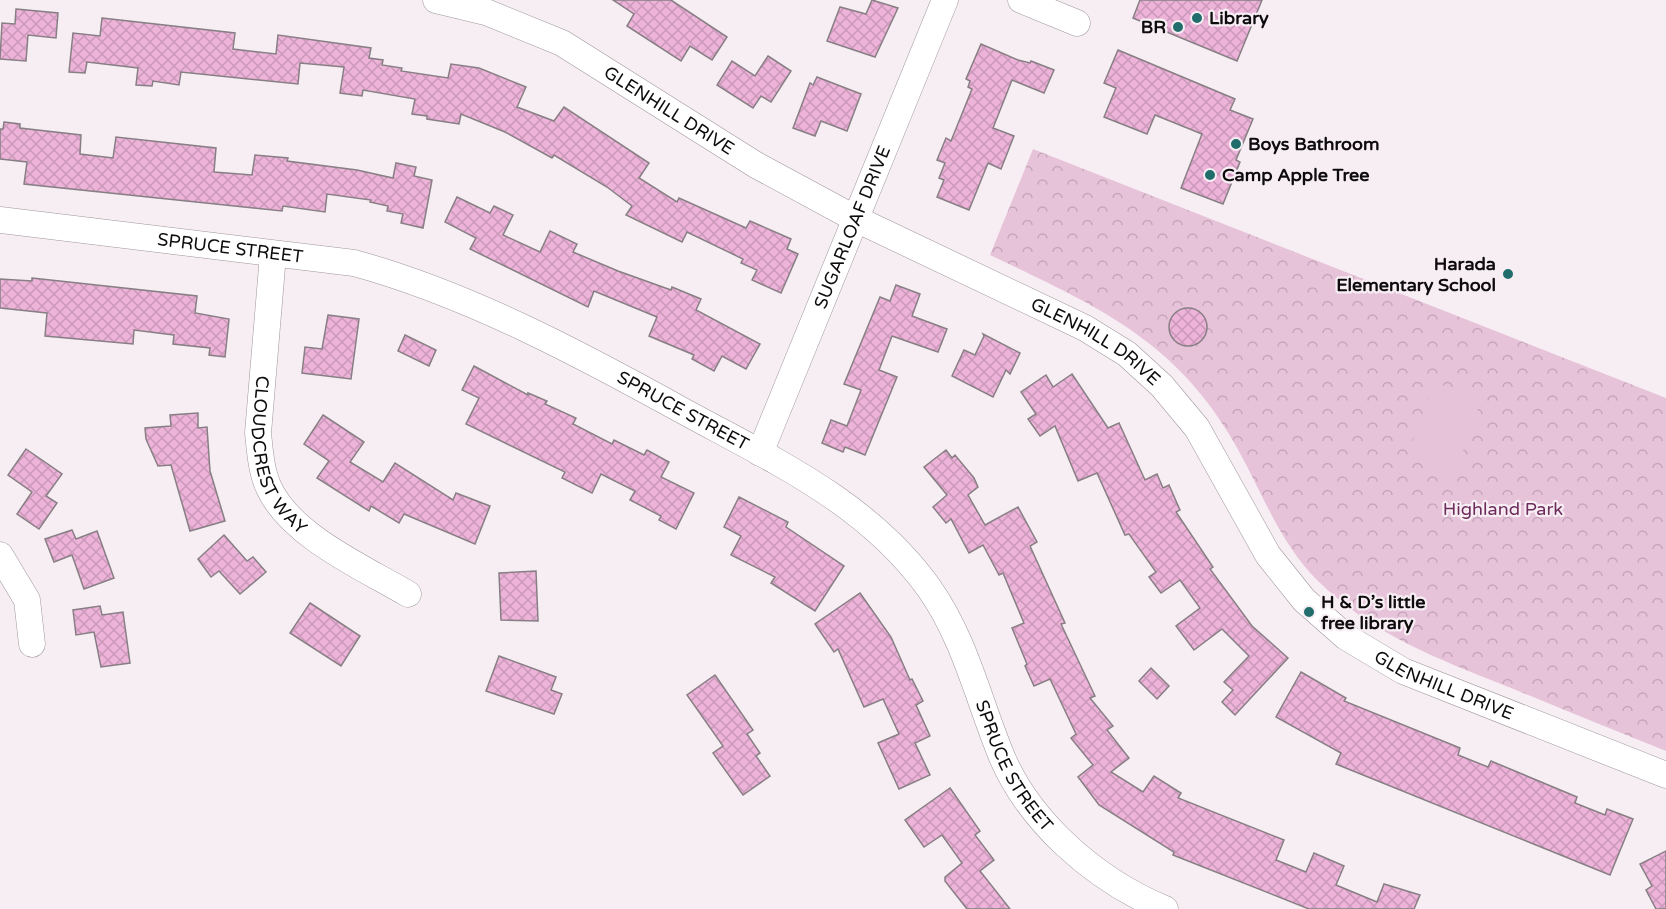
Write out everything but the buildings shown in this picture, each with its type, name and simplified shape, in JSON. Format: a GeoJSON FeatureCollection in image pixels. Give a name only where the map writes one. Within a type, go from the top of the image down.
{"type":"FeatureCollection","features":[{"type":"Feature","properties":{"kind":"street","name":"GLENHILL DRIVE"},"geometry":{"type":"LineString","coordinates":[[436,0],[486,12],[562,44],[747,159],[856,219],[1085,328],[1127,354],[1162,386],[1197,428],[1268,555],[1304,600],[1346,637],[1403,671],[1666,775]]}},
{"type":"Feature","properties":{"kind":"street","name":"SUGARLOAF DRIVE"},"geometry":{"type":"LineString","coordinates":[[760,453],[945,0]]}},
{"type":"Feature","properties":{"kind":"street"},"geometry":{"type":"LineString","coordinates":[[1021,0],[1077,23]]}},
{"type":"Feature","properties":{"kind":"street","name":"SPRUCE STREET"},"geometry":{"type":"LineString","coordinates":[[0,220],[273,255],[354,263],[432,288],[608,369],[825,489],[858,513],[892,544],[929,588],[945,615],[974,680],[1005,764],[1027,801],[1070,849],[1134,894],[1165,909]]}},
{"type":"Feature","properties":{"kind":"street","name":"CLOUDCREST WAY"},"geometry":{"type":"LineString","coordinates":[[273,255],[258,433],[261,462],[268,488],[281,507],[300,526],[327,546],[408,594]]}},
{"type":"Feature","properties":{"kind":"street"},"geometry":{"type":"LineString","coordinates":[[0,555],[27,600],[32,644]]}},
{"type":"Feature","properties":{"kind":"green space","name":"Highland Park"},"geometry":{"type":"Polygon","coordinates":[[[1033,149],[1666,398],[1666,751],[1430,655],[1383,631],[1339,600],[1318,581],[1291,548],[1279,529],[1229,434],[1206,400],[1181,371],[1124,325],[1093,306],[990,255],[1033,149]]]}},
{"type":"Feature","properties":{"kind":"green space"},"geometry":{"type":"Polygon","coordinates":[[[1434,382],[1481,400],[1455,474],[1407,457],[1434,382]]]}},
{"type":"Feature","properties":{"kind":"place","name":"Library"},"geometry":{"type":"Point","coordinates":[1197,18]}},
{"type":"Feature","properties":{"kind":"place","name":"BR"},"geometry":{"type":"Point","coordinates":[1178,27]}},
{"type":"Feature","properties":{"kind":"place","name":"Boys Bathroom"},"geometry":{"type":"Point","coordinates":[1236,144]}},
{"type":"Feature","properties":{"kind":"place","name":"Camp Apple Tree"},"geometry":{"type":"Point","coordinates":[1210,175]}},
{"type":"Feature","properties":{"kind":"place","name":"Harada Elementary School"},"geometry":{"type":"Point","coordinates":[1508,274]}},
{"type":"Feature","properties":{"kind":"place","name":"H & D’s little free library"},"geometry":{"type":"Point","coordinates":[1309,612]}}]}
